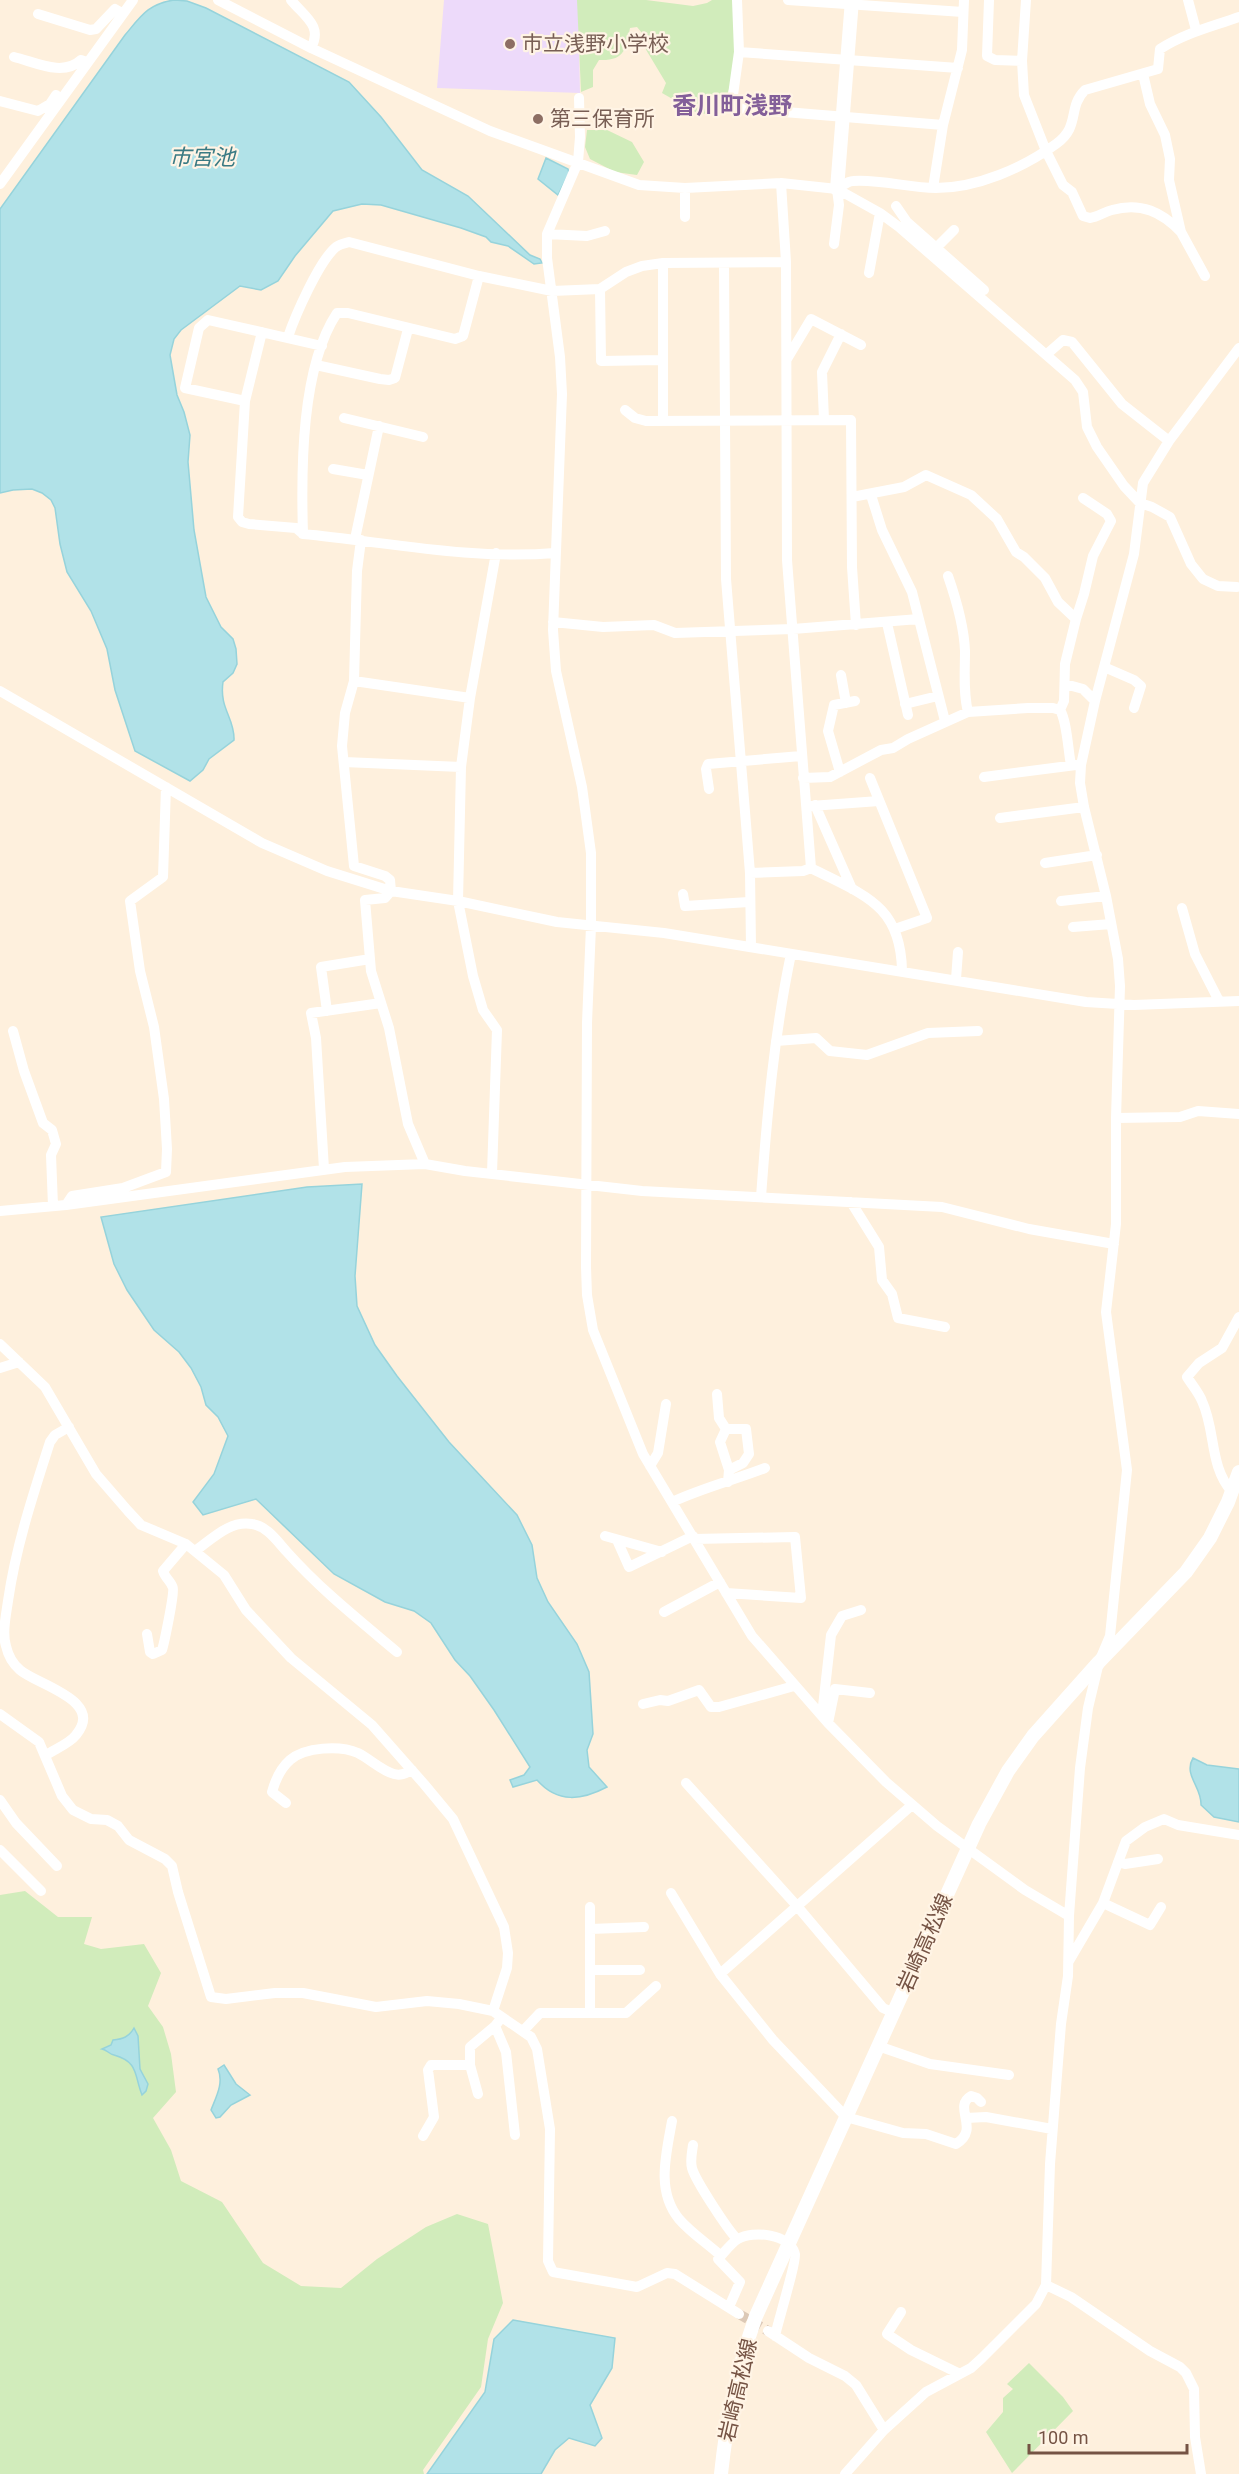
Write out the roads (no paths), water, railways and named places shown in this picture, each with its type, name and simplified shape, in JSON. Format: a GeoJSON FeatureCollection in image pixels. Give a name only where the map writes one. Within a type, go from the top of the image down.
{"type":"FeatureCollection","features":[{"type":"Feature","properties":{"kind":"main road"},"geometry":{"type":"LineString","coordinates":[[837,189],[852,3]]}},
{"type":"Feature","properties":{"kind":"main road","name":"岩崎高松線"},"geometry":{"type":"LineString","coordinates":[[721,2474],[730,2406],[739,2364],[756,2316],[979,1824],[1008,1771],[1033,1736],[1099,1662],[1186,1572],[1233,1500],[1239,1472]]}},
{"type":"Feature","properties":{"kind":"street"},"geometry":{"type":"LineString","coordinates":[[0,184],[133,0]]}},
{"type":"Feature","properties":{"kind":"street"},"geometry":{"type":"LineString","coordinates":[[218,0],[311,48],[490,131],[639,185],[685,188],[781,183],[837,189],[880,213],[1075,380],[1083,392],[1087,427],[1097,447],[1124,486],[1140,503],[1170,518],[1191,564],[1203,579],[1218,586],[1237,587]]}},
{"type":"Feature","properties":{"kind":"street"},"geometry":{"type":"LineString","coordinates":[[291,0],[315,28],[317,38],[311,48]]}},
{"type":"Feature","properties":{"kind":"street"},"geometry":{"type":"LineString","coordinates":[[737,0],[740,52],[732,102],[736,108],[943,125]]}},
{"type":"Feature","properties":{"kind":"street"},"geometry":{"type":"LineString","coordinates":[[788,0],[963,12]]}},
{"type":"Feature","properties":{"kind":"street"},"geometry":{"type":"LineString","coordinates":[[933,188],[943,125],[962,50],[964,0]]}},
{"type":"Feature","properties":{"kind":"street"},"geometry":{"type":"LineString","coordinates":[[989,0],[987,56],[995,60],[1022,61]]}},
{"type":"Feature","properties":{"kind":"street"},"geometry":{"type":"LineString","coordinates":[[1026,0],[1022,61],[1024,95],[1046,151],[1063,185],[1072,192],[1083,216],[1090,218],[1115,209],[1145,209],[1163,215],[1181,232]]}},
{"type":"Feature","properties":{"kind":"street"},"geometry":{"type":"LineString","coordinates":[[1188,0],[1196,30]]}},
{"type":"Feature","properties":{"kind":"street"},"geometry":{"type":"LineString","coordinates":[[38,14],[90,30],[96,29],[115,9],[122,13]]}},
{"type":"Feature","properties":{"kind":"street"},"geometry":{"type":"LineString","coordinates":[[837,189],[851,181],[933,188],[953,187],[986,179],[1014,168],[1046,151],[1071,131],[1075,104],[1085,90],[1158,69],[1160,49],[1196,30],[1239,17]]}},
{"type":"Feature","properties":{"kind":"street"},"geometry":{"type":"LineString","coordinates":[[740,52],[958,68]]}},
{"type":"Feature","properties":{"kind":"street"},"geometry":{"type":"LineString","coordinates":[[14,57],[62,70],[74,67],[81,60],[87,62]]}},
{"type":"Feature","properties":{"kind":"street"},"geometry":{"type":"LineString","coordinates":[[1143,74],[1150,104],[1165,135],[1170,159],[1169,180],[1181,232],[1205,276]]}},
{"type":"Feature","properties":{"kind":"street"},"geometry":{"type":"LineString","coordinates":[[0,101],[38,111],[50,104],[56,95],[62,96]]}},
{"type":"Feature","properties":{"kind":"street"},"geometry":{"type":"LineString","coordinates":[[579,98],[578,162],[547,234],[547,258],[560,357],[562,394],[553,622],[556,671],[587,818],[591,852],[586,1186],[587,1295],[593,1330],[643,1454],[752,1636],[825,1719],[886,1782],[968,1848],[1025,1890],[1069,1917]]}},
{"type":"Feature","properties":{"kind":"street"},"geometry":{"type":"LineString","coordinates":[[781,183],[786,262],[788,560],[803,778],[810,806],[852,889]]}},
{"type":"Feature","properties":{"kind":"street"},"geometry":{"type":"LineString","coordinates":[[685,188],[685,217]]}},
{"type":"Feature","properties":{"kind":"street"},"geometry":{"type":"LineString","coordinates":[[834,244],[839,205],[837,189]]}},
{"type":"Feature","properties":{"kind":"street"},"geometry":{"type":"LineString","coordinates":[[896,206],[907,222],[1026,329],[1022,333]]}},
{"type":"Feature","properties":{"kind":"street"},"geometry":{"type":"LineString","coordinates":[[869,273],[880,213]]}},
{"type":"Feature","properties":{"kind":"street"},"geometry":{"type":"LineString","coordinates":[[937,248],[954,230]]}},
{"type":"Feature","properties":{"kind":"street"},"geometry":{"type":"LineString","coordinates":[[547,234],[587,236],[605,231]]}},
{"type":"Feature","properties":{"kind":"street"},"geometry":{"type":"LineString","coordinates":[[288,337],[306,294],[333,249],[349,242],[479,276],[552,291],[600,289],[626,272],[642,266],[663,263],[786,262]]}},
{"type":"Feature","properties":{"kind":"street"},"geometry":{"type":"LineString","coordinates":[[663,263],[663,420]]}},
{"type":"Feature","properties":{"kind":"street"},"geometry":{"type":"LineString","coordinates":[[724,263],[726,579],[750,873],[751,947]]}},
{"type":"Feature","properties":{"kind":"street"},"geometry":{"type":"LineString","coordinates":[[303,534],[305,428],[310,392],[322,345],[329,325],[337,313],[348,313],[455,339],[463,336],[479,276]]}},
{"type":"Feature","properties":{"kind":"street"},"geometry":{"type":"LineString","coordinates":[[600,289],[602,361],[662,360]]}},
{"type":"Feature","properties":{"kind":"street"},"geometry":{"type":"LineString","coordinates":[[786,359],[811,319],[861,345]]}},
{"type":"Feature","properties":{"kind":"street"},"geometry":{"type":"LineString","coordinates":[[245,401],[185,388],[199,328],[208,320],[322,345]]}},
{"type":"Feature","properties":{"kind":"street"},"geometry":{"type":"LineString","coordinates":[[316,365],[380,379],[395,378],[408,329]]}},
{"type":"Feature","properties":{"kind":"street"},"geometry":{"type":"LineString","coordinates":[[262,332],[245,401],[238,517],[242,522],[296,528],[303,534],[358,539],[432,551],[555,553]]}},
{"type":"Feature","properties":{"kind":"street"},"geometry":{"type":"LineString","coordinates":[[824,420],[822,372],[841,334]]}},
{"type":"Feature","properties":{"kind":"street"},"geometry":{"type":"LineString","coordinates":[[1047,354],[1063,340],[1072,342],[1122,404],[1169,441]]}},
{"type":"Feature","properties":{"kind":"street"},"geometry":{"type":"LineString","coordinates":[[1076,765],[1134,554],[1143,483],[1169,441],[1239,348]]}},
{"type":"Feature","properties":{"kind":"street"},"geometry":{"type":"LineString","coordinates":[[625,410],[635,418],[646,421],[851,420],[852,567],[856,625]]}},
{"type":"Feature","properties":{"kind":"street"},"geometry":{"type":"LineString","coordinates":[[344,418],[423,437]]}},
{"type":"Feature","properties":{"kind":"street"},"geometry":{"type":"LineString","coordinates":[[379,426],[368,475],[358,539],[354,681],[345,713],[342,746],[354,866],[385,876],[390,880],[391,891],[386,898],[365,900],[371,971],[390,1028],[408,1124],[425,1164]]}},
{"type":"Feature","properties":{"kind":"street"},"geometry":{"type":"LineString","coordinates":[[333,469],[368,475]]}},
{"type":"Feature","properties":{"kind":"street"},"geometry":{"type":"LineString","coordinates":[[852,497],[871,495],[888,488],[904,487],[926,475],[971,495],[997,519],[1016,552],[1044,578],[1058,602],[1076,619]]}},
{"type":"Feature","properties":{"kind":"street"},"geometry":{"type":"LineString","coordinates":[[871,495],[882,530],[912,592],[945,721]]}},
{"type":"Feature","properties":{"kind":"street"},"geometry":{"type":"LineString","coordinates":[[1060,710],[1064,701],[1065,664],[1093,556],[1111,521],[1107,514],[1083,498]]}},
{"type":"Feature","properties":{"kind":"street"},"geometry":{"type":"LineString","coordinates":[[492,1173],[497,1029],[483,1010],[473,976],[458,901],[461,767],[470,699],[496,553]]}},
{"type":"Feature","properties":{"kind":"street"},"geometry":{"type":"LineString","coordinates":[[948,576],[955,597],[964,647],[965,701],[968,712]]}},
{"type":"Feature","properties":{"kind":"street"},"geometry":{"type":"LineString","coordinates":[[553,622],[603,627],[654,625],[675,633],[793,629],[919,619]]}},
{"type":"Feature","properties":{"kind":"street"},"geometry":{"type":"LineString","coordinates":[[887,623],[907,710],[938,696]]}},
{"type":"Feature","properties":{"kind":"street"},"geometry":{"type":"LineString","coordinates":[[1104,667],[1134,680],[1140,686],[1134,708]]}},
{"type":"Feature","properties":{"kind":"street"},"geometry":{"type":"LineString","coordinates":[[840,772],[828,731],[834,705],[851,702],[841,675]]}},
{"type":"Feature","properties":{"kind":"street"},"geometry":{"type":"LineString","coordinates":[[354,681],[470,699]]}},
{"type":"Feature","properties":{"kind":"street"},"geometry":{"type":"LineString","coordinates":[[1065,684],[1083,689],[1095,701]]}},
{"type":"Feature","properties":{"kind":"street"},"geometry":{"type":"LineString","coordinates":[[0,691],[165,788],[285,854],[327,871],[391,891],[591,926],[664,933],[1086,1002],[1119,1005],[1239,1001]]}},
{"type":"Feature","properties":{"kind":"street"},"geometry":{"type":"LineString","coordinates":[[803,778],[830,777],[968,712],[1028,708],[1060,710],[1064,717],[1097,855],[1118,959],[1114,1244],[1106,1312],[1127,1470],[1110,1636],[1099,1662],[1084,1733],[1069,1917],[1069,1961],[1052,2128],[1046,2285],[1036,2304],[1019,2322],[970,2368],[926,2392],[884,2430],[845,2474]]}},
{"type":"Feature","properties":{"kind":"street"},"geometry":{"type":"LineString","coordinates":[[709,789],[706,769],[708,764],[801,756]]}},
{"type":"Feature","properties":{"kind":"street"},"geometry":{"type":"LineString","coordinates":[[345,762],[461,767]]}},
{"type":"Feature","properties":{"kind":"street"},"geometry":{"type":"LineString","coordinates":[[984,777],[1076,765]]}},
{"type":"Feature","properties":{"kind":"street"},"geometry":{"type":"LineString","coordinates":[[870,778],[927,918],[895,929]]}},
{"type":"Feature","properties":{"kind":"street"},"geometry":{"type":"LineString","coordinates":[[66,1205],[72,1196],[123,1188],[166,1172],[164,1099],[154,1027],[140,971],[130,901],[163,877],[165,788]]}},
{"type":"Feature","properties":{"kind":"street"},"geometry":{"type":"LineString","coordinates":[[810,806],[879,801]]}},
{"type":"Feature","properties":{"kind":"street"},"geometry":{"type":"LineString","coordinates":[[810,806],[811,868]]}},
{"type":"Feature","properties":{"kind":"street"},"geometry":{"type":"LineString","coordinates":[[1000,818],[1084,807]]}},
{"type":"Feature","properties":{"kind":"street"},"geometry":{"type":"LineString","coordinates":[[1045,863],[1097,855]]}},
{"type":"Feature","properties":{"kind":"street"},"geometry":{"type":"LineString","coordinates":[[750,873],[803,871],[811,868],[876,903],[891,920],[895,929],[902,954],[902,971]]}},
{"type":"Feature","properties":{"kind":"street"},"geometry":{"type":"LineString","coordinates":[[683,894],[686,906],[749,902]]}},
{"type":"Feature","properties":{"kind":"street"},"geometry":{"type":"LineString","coordinates":[[1061,902],[1106,896]]}},
{"type":"Feature","properties":{"kind":"street"},"geometry":{"type":"LineString","coordinates":[[1182,908],[1195,954],[1219,1001]]}},
{"type":"Feature","properties":{"kind":"street"},"geometry":{"type":"LineString","coordinates":[[1073,927],[1111,924]]}},
{"type":"Feature","properties":{"kind":"street"},"geometry":{"type":"LineString","coordinates":[[956,979],[958,952]]}},
{"type":"Feature","properties":{"kind":"street"},"geometry":{"type":"LineString","coordinates":[[761,1197],[770,1080],[791,954]]}},
{"type":"Feature","properties":{"kind":"street"},"geometry":{"type":"LineString","coordinates":[[327,1011],[321,966],[370,959]]}},
{"type":"Feature","properties":{"kind":"street"},"geometry":{"type":"LineString","coordinates":[[324,1169],[316,1038],[311,1013],[381,1003]]}},
{"type":"Feature","properties":{"kind":"street"},"geometry":{"type":"LineString","coordinates":[[13,1031],[24,1071],[43,1123],[52,1130],[56,1144],[51,1155],[53,1206]]}},
{"type":"Feature","properties":{"kind":"street"},"geometry":{"type":"LineString","coordinates":[[776,1041],[816,1038],[830,1051],[867,1055],[928,1034],[978,1031]]}},
{"type":"Feature","properties":{"kind":"street"},"geometry":{"type":"LineString","coordinates":[[1116,1118],[1180,1117],[1198,1111],[1239,1114]]}},
{"type":"Feature","properties":{"kind":"street"},"geometry":{"type":"LineString","coordinates":[[0,1210],[66,1205],[324,1169],[379,1164],[425,1164],[586,1186],[942,1207],[1029,1229],[1114,1244]]}},
{"type":"Feature","properties":{"kind":"street"},"geometry":{"type":"LineString","coordinates":[[851,1202],[879,1247],[882,1280],[892,1294],[898,1318],[945,1327]]}},
{"type":"Feature","properties":{"kind":"street"},"geometry":{"type":"LineString","coordinates":[[1233,1500],[1222,1481],[1215,1459],[1202,1400],[1186,1377],[1199,1363],[1222,1348],[1239,1317]]}},
{"type":"Feature","properties":{"kind":"street"},"geometry":{"type":"LineString","coordinates":[[0,1344],[45,1387],[96,1474],[141,1525],[191,1547],[225,1575],[246,1610],[291,1658],[372,1725],[453,1819],[504,1927],[508,1960],[496,2018],[506,2052],[515,2135]]}},
{"type":"Feature","properties":{"kind":"street"},"geometry":{"type":"LineString","coordinates":[[0,1368],[19,1362]]}},
{"type":"Feature","properties":{"kind":"street"},"geometry":{"type":"LineString","coordinates":[[717,1394],[719,1418],[726,1429]]}},
{"type":"Feature","properties":{"kind":"street"},"geometry":{"type":"LineString","coordinates":[[650,1466],[658,1453],[666,1404]]}},
{"type":"Feature","properties":{"kind":"street"},"geometry":{"type":"LineString","coordinates":[[46,1755],[75,1737],[81,1729],[80,1707],[72,1698],[21,1671],[10,1658],[5,1645],[5,1618],[18,1543],[50,1442],[69,1427]]}},
{"type":"Feature","properties":{"kind":"street"},"geometry":{"type":"LineString","coordinates":[[726,1429],[746,1429],[749,1454],[743,1463],[729,1470]]}},
{"type":"Feature","properties":{"kind":"street"},"geometry":{"type":"LineString","coordinates":[[726,1429],[720,1442],[729,1470],[728,1482]]}},
{"type":"Feature","properties":{"kind":"street"},"geometry":{"type":"LineString","coordinates":[[672,1502],[696,1491],[765,1468]]}},
{"type":"Feature","properties":{"kind":"street"},"geometry":{"type":"LineString","coordinates":[[147,1634],[150,1652],[153,1654],[162,1650],[174,1593],[174,1588],[163,1571],[191,1547],[241,1523],[254,1524],[268,1531],[304,1571],[397,1652]]}},
{"type":"Feature","properties":{"kind":"street"},"geometry":{"type":"LineString","coordinates":[[605,1536],[662,1552]]}},
{"type":"Feature","properties":{"kind":"street"},"geometry":{"type":"LineString","coordinates":[[617,1540],[629,1567],[693,1538],[795,1537],[801,1598],[726,1593]]}},
{"type":"Feature","properties":{"kind":"street"},"geometry":{"type":"LineString","coordinates":[[664,1611],[720,1582]]}},
{"type":"Feature","properties":{"kind":"street"},"geometry":{"type":"LineString","coordinates":[[825,1719],[831,1635],[842,1616],[861,1610]]}},
{"type":"Feature","properties":{"kind":"street"},"geometry":{"type":"LineString","coordinates":[[643,1704],[660,1700],[668,1701],[699,1690],[711,1707],[719,1707],[795,1686]]}},
{"type":"Feature","properties":{"kind":"street"},"geometry":{"type":"LineString","coordinates":[[825,1719],[835,1689],[870,1693]]}},
{"type":"Feature","properties":{"kind":"street"},"geometry":{"type":"LineString","coordinates":[[0,1714],[39,1742],[62,1796],[73,1810],[91,1819],[108,1820],[117,1826],[129,1840],[165,1858],[172,1866],[211,1997],[226,1999],[275,1993],[303,1993],[376,2007],[427,2001],[496,2018],[523,2031],[531,2037],[537,2049],[550,2129],[548,2261],[554,2272],[638,2287],[667,2272],[675,2274],[739,2314]]}},
{"type":"Feature","properties":{"kind":"street"},"geometry":{"type":"LineString","coordinates":[[286,1803],[272,1792],[275,1781],[288,1761],[296,1755],[341,1749],[355,1752],[394,1774],[404,1774],[412,1770]]}},
{"type":"Feature","properties":{"kind":"street"},"geometry":{"type":"LineString","coordinates":[[686,1783],[797,1906],[883,2008],[894,2013]]}},
{"type":"Feature","properties":{"kind":"street"},"geometry":{"type":"LineString","coordinates":[[0,1800],[16,1823],[57,1866]]}},
{"type":"Feature","properties":{"kind":"street"},"geometry":{"type":"LineString","coordinates":[[720,1974],[912,1805]]}},
{"type":"Feature","properties":{"kind":"street"},"geometry":{"type":"LineString","coordinates":[[1069,1961],[1103,1903],[1126,1840],[1145,1827],[1164,1819],[1178,1825],[1239,1835]]}},
{"type":"Feature","properties":{"kind":"street"},"geometry":{"type":"LineString","coordinates":[[0,1850],[41,1891]]}},
{"type":"Feature","properties":{"kind":"street"},"geometry":{"type":"LineString","coordinates":[[1118,1862],[1125,1864],[1158,1859]]}},
{"type":"Feature","properties":{"kind":"street"},"geometry":{"type":"LineString","coordinates":[[671,1893],[720,1974],[773,2040],[846,2117],[903,2133],[926,2134],[956,2144],[964,2139],[968,2131],[963,2106],[966,2100],[971,2096],[981,2102]]}},
{"type":"Feature","properties":{"kind":"street"},"geometry":{"type":"LineString","coordinates":[[1103,1903],[1150,1925],[1161,1907]]}},
{"type":"Feature","properties":{"kind":"street"},"geometry":{"type":"LineString","coordinates":[[590,1907],[590,2013]]}},
{"type":"Feature","properties":{"kind":"street"},"geometry":{"type":"LineString","coordinates":[[590,1929],[644,1927]]}},
{"type":"Feature","properties":{"kind":"street"},"geometry":{"type":"LineString","coordinates":[[591,1970],[640,1970]]}},
{"type":"Feature","properties":{"kind":"street"},"geometry":{"type":"LineString","coordinates":[[523,2031],[540,2013],[627,2013],[656,1986]]}},
{"type":"Feature","properties":{"kind":"street"},"geometry":{"type":"LineString","coordinates":[[478,2094],[470,2065],[470,2047],[496,2018]]}},
{"type":"Feature","properties":{"kind":"street"},"geometry":{"type":"LineString","coordinates":[[878,2046],[930,2064],[1009,2075]]}},
{"type":"Feature","properties":{"kind":"street"},"geometry":{"type":"LineString","coordinates":[[423,2136],[434,2117],[428,2070],[431,2065],[470,2065]]}},
{"type":"Feature","properties":{"kind":"street"},"geometry":{"type":"LineString","coordinates":[[966,2118],[986,2117],[1052,2128]]}},
{"type":"Feature","properties":{"kind":"street"},"geometry":{"type":"LineString","coordinates":[[672,2121],[664,2187],[670,2207],[681,2221],[721,2256]]}},
{"type":"Feature","properties":{"kind":"street"},"geometry":{"type":"LineString","coordinates":[[693,2145],[691,2166],[696,2180],[729,2231],[737,2239]]}},
{"type":"Feature","properties":{"kind":"street"},"geometry":{"type":"LineString","coordinates":[[729,2307],[740,2282],[718,2259],[737,2239],[760,2234],[789,2244],[795,2253],[796,2262],[771,2333],[809,2358],[845,2376],[856,2385],[884,2430]]}},
{"type":"Feature","properties":{"kind":"street"},"geometry":{"type":"LineString","coordinates":[[1046,2285],[1071,2297],[1150,2352],[1180,2367],[1186,2373],[1194,2389],[1195,2437],[1201,2474]]}},
{"type":"Feature","properties":{"kind":"street"},"geometry":{"type":"LineString","coordinates":[[901,2312],[887,2334],[911,2350],[958,2373]]}},
{"type":"Feature","properties":{"kind":"water","name":"市宮池"},"geometry":{"type":"Polygon","coordinates":[[[174,0],[187,1],[206,8],[349,82],[381,117],[422,170],[468,196],[530,255],[540,259],[542,263],[534,264],[508,246],[491,242],[486,237],[461,228],[381,205],[362,204],[333,211],[295,256],[278,281],[261,290],[240,286],[181,330],[174,339],[170,355],[177,395],[190,435],[188,462],[194,530],[206,597],[221,627],[233,639],[237,664],[233,673],[223,682],[222,691],[234,732],[234,740],[209,759],[203,770],[190,781],[135,751],[115,690],[107,649],[91,611],[67,572],[55,508],[51,500],[32,489],[0,493],[0,209],[125,35],[151,8],[174,0]]]}},
{"type":"Feature","properties":{"kind":"water"},"geometry":{"type":"Polygon","coordinates":[[[546,158],[568,169],[569,173],[558,195],[538,179],[546,158]]]}},
{"type":"Feature","properties":{"kind":"water"},"geometry":{"type":"Polygon","coordinates":[[[362,1184],[355,1276],[357,1306],[375,1345],[397,1376],[449,1442],[517,1515],[532,1545],[537,1578],[548,1602],[577,1644],[589,1672],[593,1734],[587,1750],[589,1767],[607,1787],[588,1795],[562,1796],[545,1788],[537,1780],[513,1787],[510,1780],[524,1775],[530,1767],[494,1710],[470,1676],[455,1660],[431,1623],[414,1611],[385,1602],[334,1574],[256,1499],[203,1515],[193,1502],[214,1474],[228,1436],[218,1417],[206,1405],[201,1387],[191,1368],[179,1352],[154,1330],[127,1290],[114,1264],[101,1217],[307,1187],[362,1184]]]}},
{"type":"Feature","properties":{"kind":"water"},"geometry":{"type":"Polygon","coordinates":[[[1193,1758],[1207,1765],[1239,1769],[1239,1822],[1214,1817],[1201,1805],[1199,1792],[1191,1776],[1193,1758]]]}},
{"type":"Feature","properties":{"kind":"water"},"geometry":{"type":"Polygon","coordinates":[[[134,2028],[138,2036],[140,2069],[148,2084],[142,2095],[132,2065],[102,2049],[111,2045],[113,2040],[128,2035],[134,2028]]]}},
{"type":"Feature","properties":{"kind":"water"},"geometry":{"type":"Polygon","coordinates":[[[224,2065],[236,2084],[250,2095],[231,2105],[220,2117],[216,2118],[211,2110],[220,2085],[218,2069],[224,2065]]]}},
{"type":"Feature","properties":{"kind":"water"},"geometry":{"type":"Polygon","coordinates":[[[513,2320],[615,2338],[612,2368],[590,2405],[602,2438],[595,2446],[569,2438],[555,2450],[541,2474],[427,2474],[485,2392],[494,2339],[513,2320]]]}},
{"type":"Feature","properties":{"kind":"tunnel"},"geometry":{"type":"LineString","coordinates":[[739,2314],[768,2331]]}},
{"type":"Feature","properties":{"kind":"place","name":"市立浅野小学校"},"geometry":{"type":"Point","coordinates":[510,44]}},
{"type":"Feature","properties":{"kind":"place","name":"第三保育所"},"geometry":{"type":"Point","coordinates":[538,119]}},
{"type":"Feature","properties":{"kind":"district","name":"香川町浅野"},"geometry":{"type":"Point","coordinates":[732,106]}}]}
